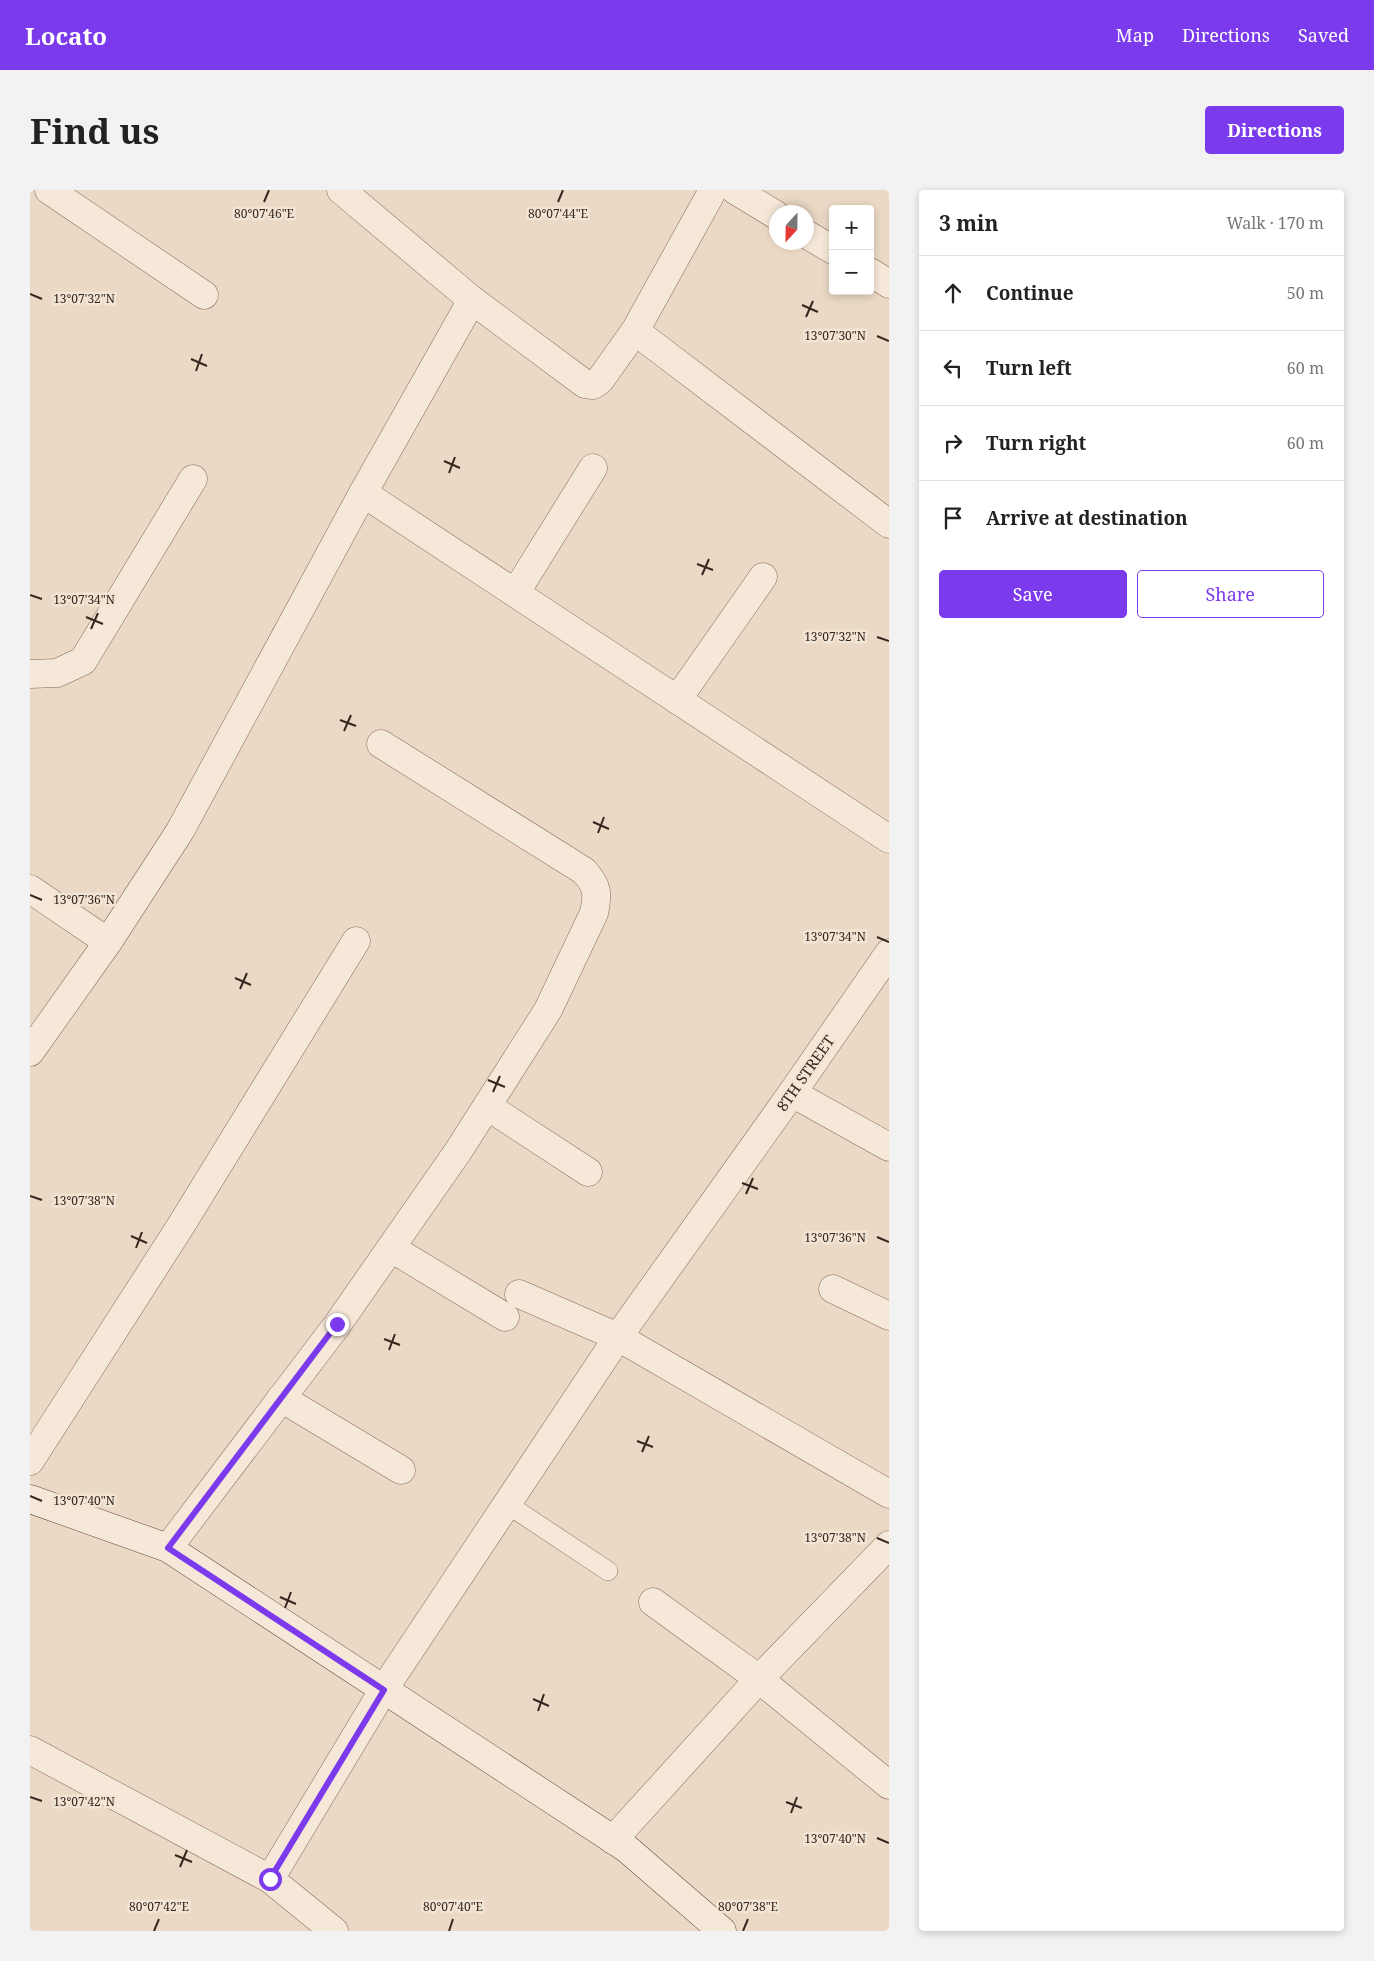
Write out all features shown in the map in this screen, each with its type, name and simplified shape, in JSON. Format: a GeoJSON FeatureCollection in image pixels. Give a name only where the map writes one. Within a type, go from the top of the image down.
{"type":"FeatureCollection","features":[{"type":"Feature","properties":{"kind":"street"},"geometry":{"type":"LineString","coordinates":[[49,190],[204,295]]}},
{"type":"Feature","properties":{"kind":"street"},"geometry":{"type":"LineString","coordinates":[[341,190],[472,300],[585,384],[593,384],[600,380],[635,331],[713,190]]}},
{"type":"Feature","properties":{"kind":"street"},"geometry":{"type":"LineString","coordinates":[[735,190],[775,205]]}},
{"type":"Feature","properties":{"kind":"street"},"geometry":{"type":"LineString","coordinates":[[814,239],[829,248]]}},
{"type":"Feature","properties":{"kind":"street"},"geometry":{"type":"LineString","coordinates":[[874,275],[889,284]]}},
{"type":"Feature","properties":{"kind":"street"},"geometry":{"type":"LineString","coordinates":[[30,1052],[108,942],[180,831],[363,493],[472,300]]}},
{"type":"Feature","properties":{"kind":"street"},"geometry":{"type":"LineString","coordinates":[[635,331],[889,524]]}},
{"type":"Feature","properties":{"kind":"street"},"geometry":{"type":"LineString","coordinates":[[516,592],[593,468]]}},
{"type":"Feature","properties":{"kind":"street"},"geometry":{"type":"LineString","coordinates":[[30,674],[57,673],[83,661],[193,479]]}},
{"type":"Feature","properties":{"kind":"street"},"geometry":{"type":"LineString","coordinates":[[363,493],[889,839]]}},
{"type":"Feature","properties":{"kind":"street"},"geometry":{"type":"LineString","coordinates":[[677,700],[763,577]]}},
{"type":"Feature","properties":{"kind":"street"},"geometry":{"type":"LineString","coordinates":[[168,1548],[337,1324],[487,1106],[548,1010],[594,913],[597,897],[594,884],[584,871],[381,744]]}},
{"type":"Feature","properties":{"kind":"street"},"geometry":{"type":"LineString","coordinates":[[30,889],[108,942]]}},
{"type":"Feature","properties":{"kind":"street"},"geometry":{"type":"LineString","coordinates":[[30,1461],[185,1218],[356,941]]}},
{"type":"Feature","properties":{"kind":"street","name":"8TH STREET"},"geometry":{"type":"LineString","coordinates":[[270,1879],[384,1690],[618,1337],[889,953]]}},
{"type":"Feature","properties":{"kind":"street"},"geometry":{"type":"LineString","coordinates":[[792,1093],[889,1147]]}},
{"type":"Feature","properties":{"kind":"street"},"geometry":{"type":"LineString","coordinates":[[487,1106],[588,1172]]}},
{"type":"Feature","properties":{"kind":"street"},"geometry":{"type":"LineString","coordinates":[[390,1248],[505,1317]]}},
{"type":"Feature","properties":{"kind":"street"},"geometry":{"type":"LineString","coordinates":[[833,1289],[889,1316]]}},
{"type":"Feature","properties":{"kind":"street"},"geometry":{"type":"LineString","coordinates":[[520,1294],[618,1337],[889,1494]]}},
{"type":"Feature","properties":{"kind":"street"},"geometry":{"type":"LineString","coordinates":[[281,1398],[401,1470]]}},
{"type":"Feature","properties":{"kind":"street"},"geometry":{"type":"LineString","coordinates":[[30,1499],[168,1548],[626,1848],[722,1931]]}},
{"type":"Feature","properties":{"kind":"street"},"geometry":{"type":"LineString","coordinates":[[613,1840],[759,1679],[889,1545]]}},
{"type":"Feature","properties":{"kind":"street"},"geometry":{"type":"LineString","coordinates":[[653,1602],[759,1679],[889,1785]]}},
{"type":"Feature","properties":{"kind":"street"},"geometry":{"type":"LineString","coordinates":[[30,1750],[270,1879],[334,1931]]}},
{"type":"Feature","properties":{"kind":"lane"},"geometry":{"type":"LineString","coordinates":[[507,1504],[608,1571]]}},
{"type":"Feature","properties":{"kind":"route"},"geometry":{"type":"LineString","coordinates":[[270,1879],[384,1690],[168,1548],[337,1324]]}}]}
